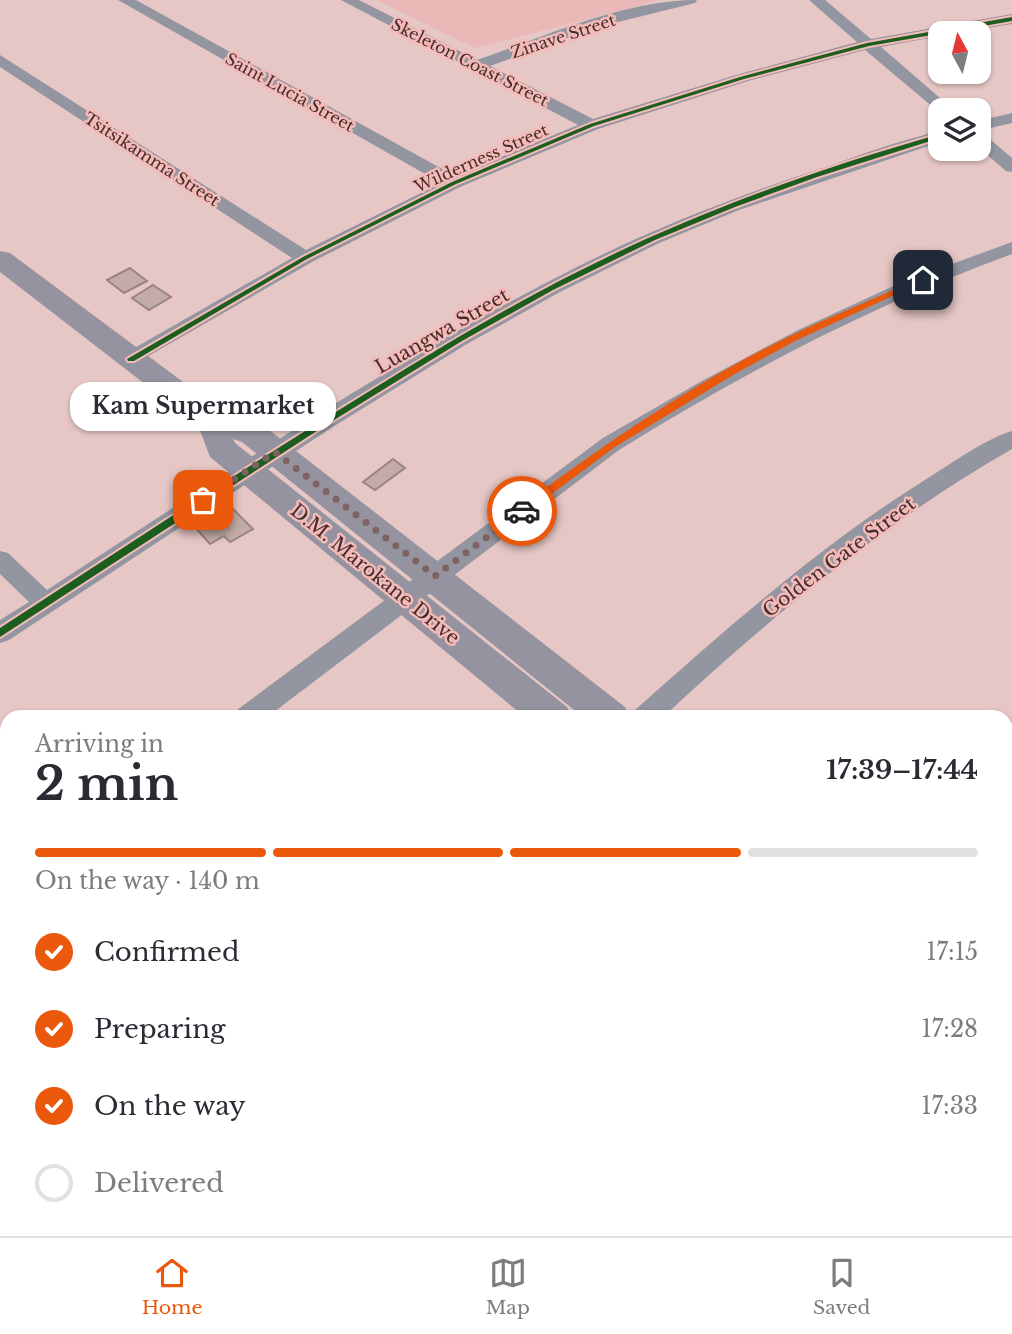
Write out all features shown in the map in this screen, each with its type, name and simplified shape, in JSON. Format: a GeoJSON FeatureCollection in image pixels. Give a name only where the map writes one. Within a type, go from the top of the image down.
{"type":"FeatureCollection","features":[{"type":"Feature","properties":{"kind":"main road","name":"D.M. Marokane Drive"},"geometry":{"type":"LineString","coordinates":[[0,259],[211,419],[253,434],[602,710]]}},
{"type":"Feature","properties":{"kind":"main road","name":"D.M. Marokane Drive"},"geometry":{"type":"LineString","coordinates":[[211,419],[221,449],[544,710]]}},
{"type":"Feature","properties":{"kind":"street","name":"Saint Lucia Street"},"geometry":{"type":"LineString","coordinates":[[125,0],[454,183]]}},
{"type":"Feature","properties":{"kind":"street","name":"Skeleton Coast Street"},"geometry":{"type":"LineString","coordinates":[[348,0],[592,125]]}},
{"type":"Feature","properties":{"kind":"street","name":"Zinave Street"},"geometry":{"type":"LineString","coordinates":[[478,65],[593,24],[690,0]]}},
{"type":"Feature","properties":{"kind":"street"},"geometry":{"type":"LineString","coordinates":[[816,0],[932,98]]}},
{"type":"Feature","properties":{"kind":"street","name":"Wilderness Street"},"geometry":{"type":"LineString","coordinates":[[131,359],[305,257],[454,183],[592,125],[742,78],[869,44],[1012,19]]}},
{"type":"Feature","properties":{"kind":"street","name":"Tsitsikamma Street"},"geometry":{"type":"LineString","coordinates":[[0,60],[305,257]]}},
{"type":"Feature","properties":{"kind":"street"},"geometry":{"type":"LineString","coordinates":[[991,122],[1012,118]]}},
{"type":"Feature","properties":{"kind":"street","name":"Luangwa Street"},"geometry":{"type":"LineString","coordinates":[[0,633],[275,452],[497,317],[613,257],[727,207],[928,140]]}},
{"type":"Feature","properties":{"kind":"street"},"geometry":{"type":"LineString","coordinates":[[991,149],[1012,167]]}},
{"type":"Feature","properties":{"kind":"street"},"geometry":{"type":"LineString","coordinates":[[257,710],[611,444],[730,372],[855,310],[923,280],[1012,248]]}},
{"type":"Feature","properties":{"kind":"street","name":"Golden Gate Street"},"geometry":{"type":"LineString","coordinates":[[653,710],[794,586],[837,553],[947,476],[1012,439]]}},
{"type":"Feature","properties":{"kind":"street"},"geometry":{"type":"LineString","coordinates":[[0,560],[46,603]]}},
{"type":"Feature","properties":{"kind":"shaded area"},"geometry":{"type":"Polygon","coordinates":[[[376,0],[660,0],[475,48],[376,0]]]}},
{"type":"Feature","properties":{"kind":"building"},"geometry":{"type":"Polygon","coordinates":[[[130,268],[147,281],[124,293],[107,280],[130,268]]]}},
{"type":"Feature","properties":{"kind":"building"},"geometry":{"type":"Polygon","coordinates":[[[153,285],[171,297],[149,310],[132,298],[153,285]]]}},
{"type":"Feature","properties":{"kind":"building"},"geometry":{"type":"Polygon","coordinates":[[[393,459],[405,468],[375,490],[363,482],[393,459]]]}},
{"type":"Feature","properties":{"kind":"building"},"geometry":{"type":"Polygon","coordinates":[[[230,506],[253,529],[230,542],[224,536],[210,544],[194,526],[230,506]]]}},
{"type":"Feature","properties":{"kind":"cycle path"},"geometry":{"type":"LineString","coordinates":[[131,359],[305,258],[454,183],[592,125],[742,78],[869,44],[1012,19]]}},
{"type":"Feature","properties":{"kind":"cycle path"},"geometry":{"type":"LineString","coordinates":[[0,633],[323,423],[459,340],[551,288],[613,257],[733,206],[928,140]]}},
{"type":"Feature","properties":{"kind":"way so far"},"geometry":{"type":"LineString","coordinates":[[203,500],[275,452],[435,576],[522,511]]}},
{"type":"Feature","properties":{"kind":"place","name":"Kam Supermarket"},"geometry":{"type":"Point","coordinates":[203,500]}},
{"type":"Feature","properties":{"kind":"route"},"geometry":{"type":"LineString","coordinates":[[522,511],[611,444],[730,372],[792,339],[923,280]]}}]}
